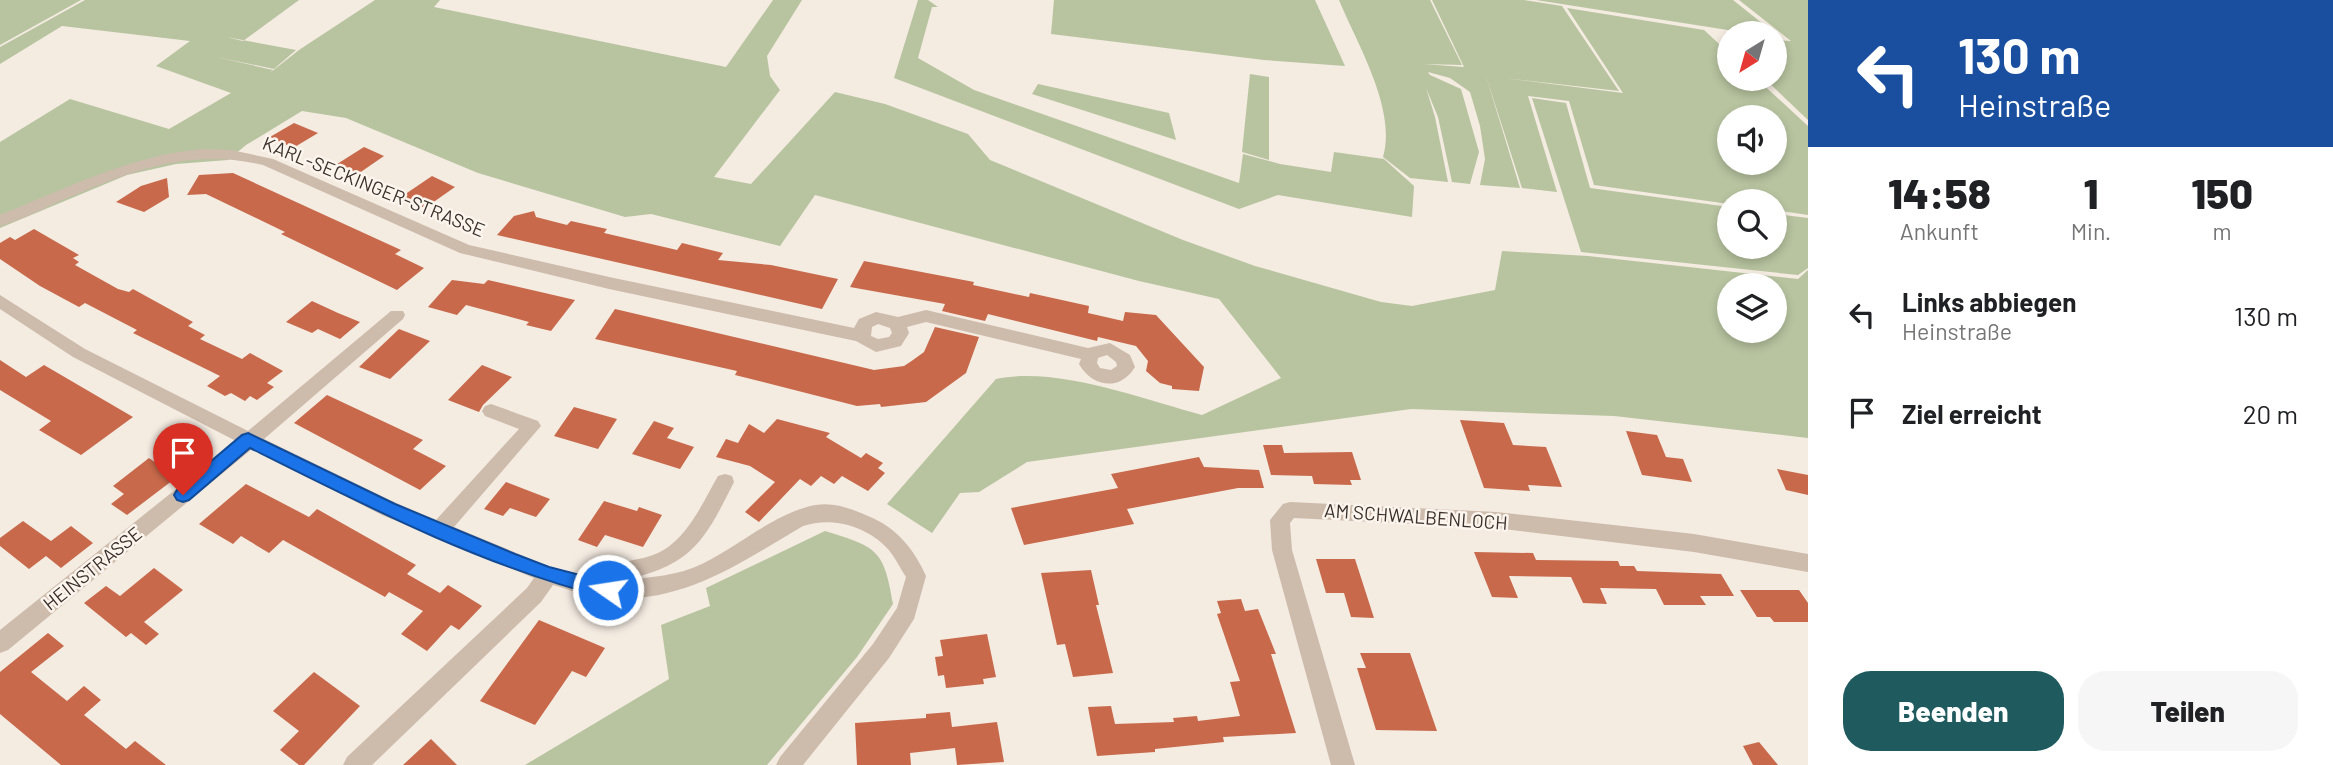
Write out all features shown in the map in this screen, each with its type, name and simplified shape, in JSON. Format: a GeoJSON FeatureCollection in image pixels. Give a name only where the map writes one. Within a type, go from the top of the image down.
{"type":"FeatureCollection","features":[{"type":"Feature","properties":{"kind":"street","name":"KARL-SECKINGER-STRASSE"},"geometry":{"type":"LineString","coordinates":[[0,221],[147,164],[192,154],[241,155],[268,162],[465,249],[609,283],[862,336],[869,344],[889,345],[899,338],[900,328],[897,324],[926,316],[1090,355]]}},
{"type":"Feature","properties":{"kind":"street"},"geometry":{"type":"LineString","coordinates":[[3,307],[79,353],[389,509],[548,575],[608,590],[671,584],[708,570],[796,520],[817,513],[846,514],[874,527],[895,543],[916,576],[907,612],[881,651],[788,765]]}},
{"type":"Feature","properties":{"kind":"street","name":"HEINSTRASSE"},"geometry":{"type":"LineString","coordinates":[[0,643],[224,462],[397,316]]}},
{"type":"Feature","properties":{"kind":"street"},"geometry":{"type":"LineString","coordinates":[[439,530],[539,429],[491,411]]}},
{"type":"Feature","properties":{"kind":"street"},"geometry":{"type":"LineString","coordinates":[[608,590],[617,572],[674,555],[694,533],[725,482]]}},
{"type":"Feature","properties":{"kind":"street","name":"AM SCHWALBENLOCH"},"geometry":{"type":"LineString","coordinates":[[1343,765],[1282,550],[1280,520],[1290,510],[1496,520],[1694,543],[1808,563]]}},
{"type":"Feature","properties":{"kind":"street"},"geometry":{"type":"LineString","coordinates":[[355,765],[534,595],[548,575]]}},
{"type":"Feature","properties":{"kind":"green space"},"geometry":{"type":"Polygon","coordinates":[[[0,0],[81,0],[0,45],[0,0]]]}},
{"type":"Feature","properties":{"kind":"green space"},"geometry":{"type":"Polygon","coordinates":[[[85,0],[299,0],[244,40],[296,50],[274,69],[216,57],[273,70],[271,72],[299,50],[375,0],[440,0],[434,7],[726,67],[773,0],[802,0],[767,56],[770,76],[780,90],[714,177],[751,184],[835,92],[885,104],[968,134],[990,160],[1183,240],[1255,266],[1381,302],[1412,306],[1495,290],[1502,251],[1588,256],[1743,273],[1717,273],[1717,343],[1787,343],[1787,278],[1798,279],[1808,270],[1808,438],[1614,416],[1411,409],[1027,462],[979,492],[960,493],[932,533],[887,504],[996,379],[1020,376],[1072,380],[1202,415],[1281,378],[1219,299],[1139,281],[815,195],[780,246],[651,214],[625,217],[478,173],[346,118],[302,111],[246,145],[228,160],[176,164],[127,175],[0,228],[0,142],[70,99],[169,129],[231,93],[156,66],[190,41],[62,26],[0,64],[0,47],[85,0]]]}},
{"type":"Feature","properties":{"kind":"green space"},"geometry":{"type":"Polygon","coordinates":[[[918,0],[928,0],[938,7],[932,7],[918,58],[974,90],[1239,183],[1243,154],[1280,164],[1331,172],[1334,152],[1384,159],[1414,186],[1412,217],[1278,195],[1239,209],[894,78],[918,0]]]}},
{"type":"Feature","properties":{"kind":"green space"},"geometry":{"type":"Polygon","coordinates":[[[1054,0],[1315,0],[1345,66],[1264,60],[1051,34],[1054,0]]]}},
{"type":"Feature","properties":{"kind":"green space"},"geometry":{"type":"Polygon","coordinates":[[[1339,0],[1430,0],[1462,65],[1423,64],[1464,67],[1432,0],[1524,0],[1562,6],[1619,91],[1504,78],[1623,93],[1567,8],[1704,30],[1717,42],[1717,91],[1770,91],[1785,105],[1717,105],[1717,175],[1787,175],[1787,107],[1808,126],[1808,215],[1787,212],[1787,189],[1717,189],[1717,202],[1594,185],[1569,101],[1528,96],[1557,192],[1522,188],[1486,76],[1520,188],[1480,185],[1485,159],[1480,126],[1470,92],[1450,78],[1428,72],[1461,89],[1479,152],[1470,184],[1452,182],[1438,117],[1426,88],[1435,117],[1448,182],[1410,178],[1383,157],[1385,118],[1365,56],[1339,0]]]}},
{"type":"Feature","properties":{"kind":"green space"},"geometry":{"type":"Polygon","coordinates":[[[1536,0],[1733,0],[1759,21],[1717,21],[1717,28],[1536,0]]]}},
{"type":"Feature","properties":{"kind":"green space"},"geometry":{"type":"Polygon","coordinates":[[[1739,0],[1808,0],[1808,120],[1778,91],[1787,91],[1787,41],[1791,41],[1787,38],[1787,21],[1766,21],[1739,0]]]}},
{"type":"Feature","properties":{"kind":"green space"},"geometry":{"type":"Polygon","coordinates":[[[1250,74],[1269,77],[1269,160],[1242,152],[1250,74]]]}},
{"type":"Feature","properties":{"kind":"green space"},"geometry":{"type":"Polygon","coordinates":[[[1038,84],[1169,113],[1176,140],[1032,94],[1038,84]]]}},
{"type":"Feature","properties":{"kind":"green space"},"geometry":{"type":"Polygon","coordinates":[[[1532,98],[1566,103],[1590,188],[1717,205],[1717,259],[1787,259],[1787,215],[1808,218],[1808,268],[1798,275],[1581,252],[1532,98]]]}},
{"type":"Feature","properties":{"kind":"green space"},"geometry":{"type":"Polygon","coordinates":[[[825,531],[856,541],[875,553],[886,572],[893,604],[857,657],[767,765],[525,765],[669,679],[661,625],[710,606],[706,588],[825,531]]]}},
{"type":"Feature","properties":{"kind":"building"},"geometry":{"type":"Polygon","coordinates":[[[294,123],[318,133],[293,148],[270,137],[294,123]]]}},
{"type":"Feature","properties":{"kind":"building"},"geometry":{"type":"Polygon","coordinates":[[[364,147],[384,156],[355,176],[334,166],[364,147]]]}},
{"type":"Feature","properties":{"kind":"building"},"geometry":{"type":"Polygon","coordinates":[[[233,173],[401,250],[395,254],[424,268],[397,290],[206,194],[187,195],[199,175],[233,173]]]}},
{"type":"Feature","properties":{"kind":"building"},"geometry":{"type":"Polygon","coordinates":[[[432,176],[455,187],[425,208],[401,197],[432,176]]]}},
{"type":"Feature","properties":{"kind":"building"},"geometry":{"type":"Polygon","coordinates":[[[167,178],[169,197],[144,212],[116,202],[141,186],[167,178]]]}},
{"type":"Feature","properties":{"kind":"building"},"geometry":{"type":"Polygon","coordinates":[[[534,211],[536,217],[567,225],[571,221],[607,229],[604,233],[677,250],[682,243],[723,253],[718,260],[771,265],[838,279],[822,309],[497,235],[514,216],[534,211]]]}},
{"type":"Feature","properties":{"kind":"building"},"geometry":{"type":"Polygon","coordinates":[[[34,229],[79,255],[73,258],[79,262],[75,265],[118,289],[129,292],[133,289],[193,322],[188,326],[205,335],[200,339],[242,359],[250,353],[283,371],[267,383],[274,387],[257,400],[250,396],[245,401],[231,393],[225,396],[207,386],[220,376],[133,333],[137,330],[85,303],[79,307],[40,286],[0,259],[0,243],[10,237],[15,240],[34,229]]]}},
{"type":"Feature","properties":{"kind":"building"},"geometry":{"type":"Polygon","coordinates":[[[864,261],[974,282],[973,285],[1029,297],[1030,293],[1089,306],[1088,313],[1123,321],[1125,312],[1156,315],[1204,367],[1199,391],[1172,389],[1172,386],[1160,383],[1146,371],[1148,361],[1136,346],[1098,337],[1097,341],[988,314],[985,321],[942,311],[945,304],[850,287],[864,261]]]}},
{"type":"Feature","properties":{"kind":"building"},"geometry":{"type":"Polygon","coordinates":[[[452,280],[484,284],[488,280],[575,300],[551,331],[526,325],[529,322],[466,305],[457,315],[428,307],[452,280]]]}},
{"type":"Feature","properties":{"kind":"building"},"geometry":{"type":"Polygon","coordinates":[[[312,301],[360,322],[340,339],[318,329],[312,333],[286,322],[312,301]]]}},
{"type":"Feature","properties":{"kind":"building"},"geometry":{"type":"Polygon","coordinates":[[[615,309],[874,370],[904,366],[913,360],[924,352],[935,327],[979,337],[966,373],[926,402],[881,407],[880,404],[857,406],[735,375],[737,371],[595,339],[615,309]]]}},
{"type":"Feature","properties":{"kind":"building"},"geometry":{"type":"Polygon","coordinates":[[[399,329],[430,341],[390,379],[359,367],[399,329]]]}},
{"type":"Feature","properties":{"kind":"building"},"geometry":{"type":"Polygon","coordinates":[[[0,360],[26,377],[44,365],[133,417],[81,455],[39,430],[51,421],[0,390],[0,360]]]}},
{"type":"Feature","properties":{"kind":"building"},"geometry":{"type":"Polygon","coordinates":[[[482,365],[512,377],[479,412],[448,400],[482,365]]]}},
{"type":"Feature","properties":{"kind":"building"},"geometry":{"type":"Polygon","coordinates":[[[327,395],[423,440],[413,449],[446,466],[420,490],[294,423],[327,395]]]}},
{"type":"Feature","properties":{"kind":"building"},"geometry":{"type":"Polygon","coordinates":[[[574,407],[617,419],[598,449],[554,436],[574,407]]]}},
{"type":"Feature","properties":{"kind":"building"},"geometry":{"type":"Polygon","coordinates":[[[777,419],[830,433],[826,437],[861,458],[866,453],[883,463],[878,468],[885,473],[868,491],[842,476],[834,484],[821,476],[811,486],[800,479],[759,522],[745,512],[775,482],[750,466],[716,457],[726,439],[738,443],[749,424],[764,433],[777,419]]]}},
{"type":"Feature","properties":{"kind":"building"},"geometry":{"type":"Polygon","coordinates":[[[1460,420],[1504,423],[1513,445],[1546,447],[1562,487],[1528,485],[1530,491],[1484,488],[1460,420]]]}},
{"type":"Feature","properties":{"kind":"building"},"geometry":{"type":"Polygon","coordinates":[[[654,421],[674,428],[667,438],[694,447],[680,469],[632,454],[654,421]]]}},
{"type":"Feature","properties":{"kind":"building"},"geometry":{"type":"Polygon","coordinates":[[[1626,431],[1657,435],[1666,457],[1683,459],[1692,482],[1642,475],[1626,431]]]}},
{"type":"Feature","properties":{"kind":"building"},"geometry":{"type":"Polygon","coordinates":[[[1263,445],[1282,445],[1284,453],[1352,452],[1361,480],[1350,480],[1352,485],[1314,484],[1312,476],[1271,475],[1263,445]]]}},
{"type":"Feature","properties":{"kind":"building"},"geometry":{"type":"Polygon","coordinates":[[[1199,457],[1204,467],[1259,470],[1264,488],[1238,488],[1127,509],[1134,524],[1024,545],[1011,508],[1118,488],[1111,474],[1199,457]]]}},
{"type":"Feature","properties":{"kind":"building"},"geometry":{"type":"Polygon","coordinates":[[[149,458],[177,477],[127,515],[111,504],[124,494],[113,486],[149,458]]]}},
{"type":"Feature","properties":{"kind":"building"},"geometry":{"type":"Polygon","coordinates":[[[1777,469],[1808,475],[1808,495],[1786,490],[1777,469]]]}},
{"type":"Feature","properties":{"kind":"building"},"geometry":{"type":"Polygon","coordinates":[[[506,482],[550,499],[536,517],[510,508],[503,516],[484,509],[506,482]]]}},
{"type":"Feature","properties":{"kind":"building"},"geometry":{"type":"Polygon","coordinates":[[[246,484],[309,517],[317,509],[416,565],[407,574],[440,593],[448,585],[482,606],[459,630],[451,625],[427,651],[401,634],[423,611],[389,592],[385,597],[283,540],[269,553],[241,536],[233,544],[199,524],[246,484]]]}},
{"type":"Feature","properties":{"kind":"building"},"geometry":{"type":"Polygon","coordinates":[[[604,501],[637,511],[639,507],[662,515],[643,547],[605,535],[597,547],[578,540],[604,501]]]}},
{"type":"Feature","properties":{"kind":"building"},"geometry":{"type":"Polygon","coordinates":[[[23,521],[51,541],[71,526],[93,543],[61,568],[46,556],[29,569],[0,546],[0,538],[23,521]]]}},
{"type":"Feature","properties":{"kind":"building"},"geometry":{"type":"Polygon","coordinates":[[[1474,552],[1533,553],[1536,560],[1618,561],[1620,566],[1634,566],[1637,571],[1721,574],[1734,596],[1700,596],[1706,605],[1664,605],[1656,589],[1600,588],[1607,604],[1583,603],[1571,577],[1509,576],[1518,598],[1492,597],[1474,552]]]}},
{"type":"Feature","properties":{"kind":"building"},"geometry":{"type":"Polygon","coordinates":[[[1316,559],[1355,559],[1374,618],[1351,617],[1344,593],[1326,593],[1316,559]]]}},
{"type":"Feature","properties":{"kind":"building"},"geometry":{"type":"Polygon","coordinates":[[[154,568],[183,590],[144,622],[159,634],[146,645],[131,633],[126,637],[84,603],[106,586],[120,596],[154,568]]]}},
{"type":"Feature","properties":{"kind":"building"},"geometry":{"type":"Polygon","coordinates":[[[1091,570],[1099,605],[1096,605],[1113,673],[1073,677],[1065,644],[1057,645],[1041,573],[1091,570]]]}},
{"type":"Feature","properties":{"kind":"building"},"geometry":{"type":"Polygon","coordinates":[[[1740,590],[1799,590],[1808,603],[1808,622],[1774,622],[1770,617],[1757,617],[1740,590]]]}},
{"type":"Feature","properties":{"kind":"building"},"geometry":{"type":"Polygon","coordinates":[[[1241,599],[1245,611],[1258,609],[1276,654],[1271,654],[1296,733],[1223,737],[1224,742],[1155,749],[1155,752],[1097,756],[1088,707],[1111,706],[1115,724],[1174,722],[1173,718],[1197,716],[1198,721],[1240,716],[1230,682],[1240,681],[1217,614],[1221,613],[1217,601],[1241,599]]]}},
{"type":"Feature","properties":{"kind":"building"},"geometry":{"type":"Polygon","coordinates":[[[539,620],[605,648],[586,677],[572,671],[535,725],[480,701],[539,620]]]}},
{"type":"Feature","properties":{"kind":"building"},"geometry":{"type":"Polygon","coordinates":[[[48,633],[64,646],[31,672],[67,701],[84,686],[101,700],[84,715],[126,749],[135,741],[166,765],[61,765],[0,714],[0,672],[48,633]]]}},
{"type":"Feature","properties":{"kind":"building"},"geometry":{"type":"Polygon","coordinates":[[[987,634],[996,677],[983,679],[984,684],[946,688],[944,675],[938,676],[935,657],[943,656],[940,640],[987,634]]]}},
{"type":"Feature","properties":{"kind":"building"},"geometry":{"type":"Polygon","coordinates":[[[1360,653],[1410,653],[1437,731],[1376,730],[1357,668],[1366,668],[1360,653]]]}},
{"type":"Feature","properties":{"kind":"building"},"geometry":{"type":"Polygon","coordinates":[[[314,672],[360,706],[304,765],[299,765],[280,750],[299,731],[273,711],[314,672]]]}},
{"type":"Feature","properties":{"kind":"building"},"geometry":{"type":"Polygon","coordinates":[[[950,712],[952,727],[997,722],[1004,762],[957,765],[955,748],[910,753],[911,765],[857,765],[855,723],[926,718],[926,714],[950,712]]]}},
{"type":"Feature","properties":{"kind":"building"},"geometry":{"type":"Polygon","coordinates":[[[431,739],[457,765],[403,765],[431,739]]]}},
{"type":"Feature","properties":{"kind":"building"},"geometry":{"type":"Polygon","coordinates":[[[1759,742],[1778,765],[1753,765],[1743,746],[1759,742]]]}},
{"type":"Feature","properties":{"kind":"route"},"geometry":{"type":"LineString","coordinates":[[183,495],[248,439],[389,509],[508,559],[548,575],[608,590]]}}]}
